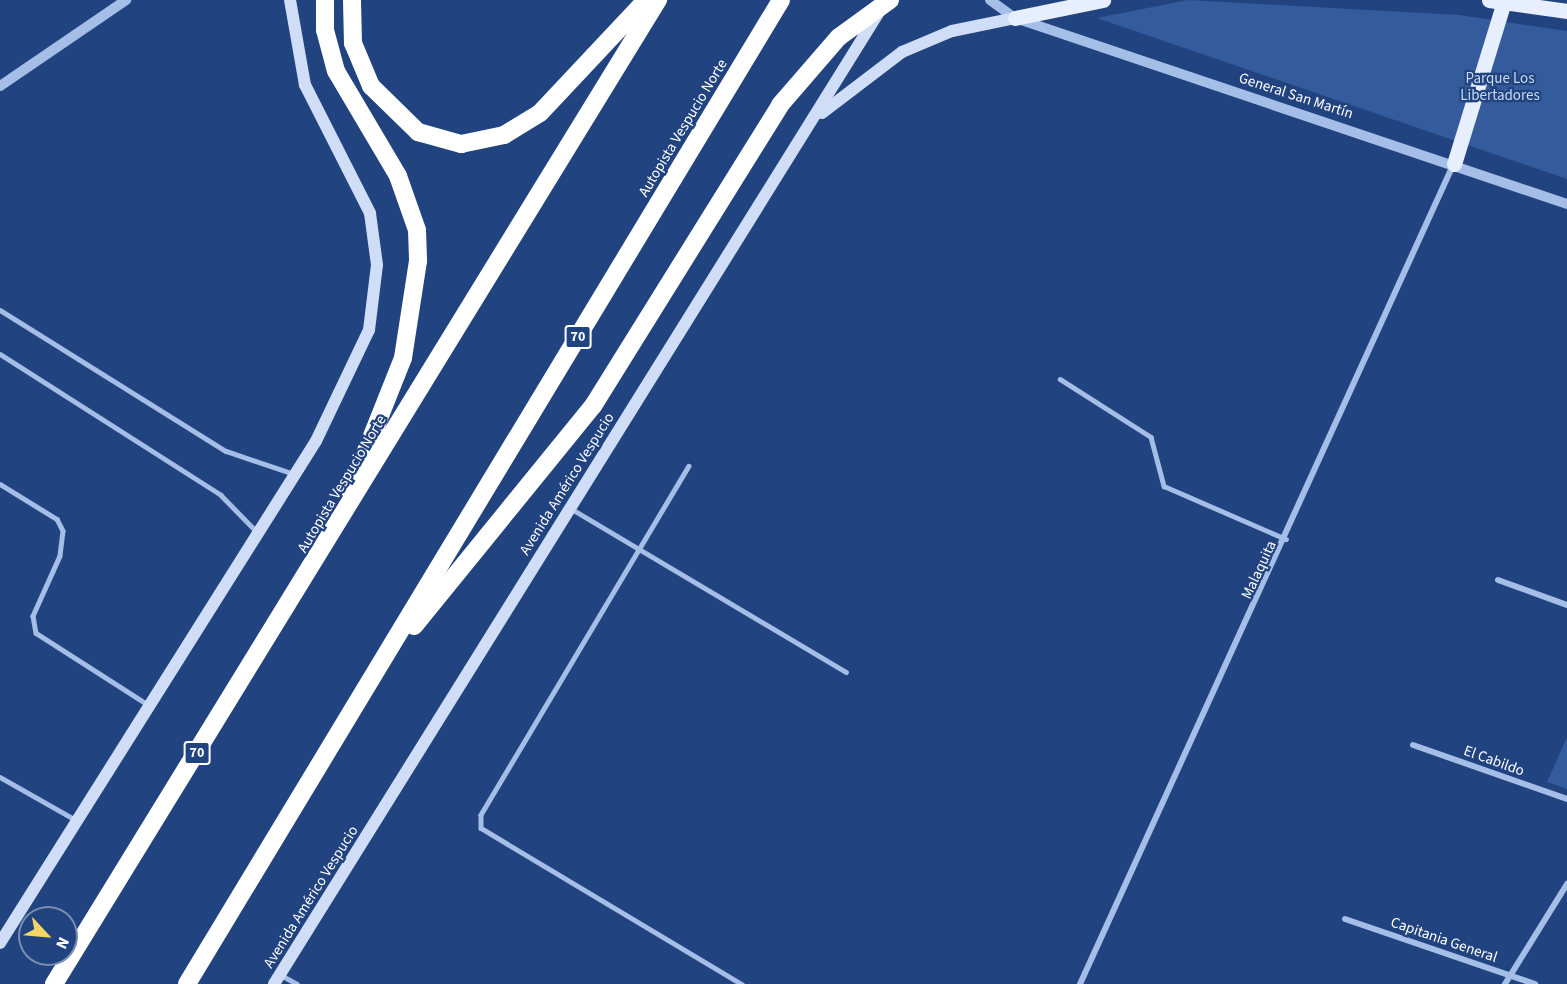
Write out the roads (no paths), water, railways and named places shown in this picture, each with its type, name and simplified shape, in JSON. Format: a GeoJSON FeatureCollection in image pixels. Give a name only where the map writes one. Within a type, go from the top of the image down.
{"type":"FeatureCollection","features":[{"type":"Feature","properties":{"kind":"highway"},"geometry":{"type":"LineString","coordinates":[[325,0],[325,30],[336,71],[398,176],[417,230],[418,261],[403,358],[340,522]]}},
{"type":"Feature","properties":{"kind":"highway"},"geometry":{"type":"LineString","coordinates":[[352,0],[353,43],[371,86],[418,132],[462,144],[504,135],[540,113],[646,0]]}},
{"type":"Feature","properties":{"kind":"highway","name":"Autopista Vespucio Norte"},"geometry":{"type":"LineString","coordinates":[[54,984],[340,522],[658,0]]}},
{"type":"Feature","properties":{"kind":"highway","name":"Autopista Vespucio Norte"},"geometry":{"type":"LineString","coordinates":[[188,984],[781,0]]}},
{"type":"Feature","properties":{"kind":"highway"},"geometry":{"type":"LineString","coordinates":[[374,673],[593,406],[780,105],[839,37],[888,0]]}},
{"type":"Feature","properties":{"kind":"main road"},"geometry":{"type":"LineString","coordinates":[[0,943],[147,704],[294,474],[359,358],[369,330],[377,265],[362,192],[304,85],[290,0]]}},
{"type":"Feature","properties":{"kind":"main road","name":"Avenida Américo Vespucio"},"geometry":{"type":"LineString","coordinates":[[277,979],[888,0]]}},
{"type":"Feature","properties":{"kind":"main road"},"geometry":{"type":"LineString","coordinates":[[814,120],[902,52],[952,31],[1103,0]]}},
{"type":"Feature","properties":{"kind":"main road"},"geometry":{"type":"LineString","coordinates":[[1454,164],[1496,0],[1567,11]]}},
{"type":"Feature","properties":{"kind":"street"},"geometry":{"type":"LineString","coordinates":[[0,86],[126,0]]}},
{"type":"Feature","properties":{"kind":"street","name":"General San Martín"},"geometry":{"type":"LineString","coordinates":[[990,0],[1015,18],[1454,164],[1567,204]]}},
{"type":"Feature","properties":{"kind":"street","name":"Malaquita"},"geometry":{"type":"LineString","coordinates":[[1080,984],[1286,539],[1454,164]]}},
{"type":"Feature","properties":{"kind":"street"},"geometry":{"type":"LineString","coordinates":[[1498,580],[1567,605]]}},
{"type":"Feature","properties":{"kind":"street","name":"El Cabildo"},"geometry":{"type":"LineString","coordinates":[[1413,745],[1567,800]]}},
{"type":"Feature","properties":{"kind":"street"},"geometry":{"type":"LineString","coordinates":[[1505,984],[1567,884]]}},
{"type":"Feature","properties":{"kind":"street","name":"Capitania General"},"geometry":{"type":"LineString","coordinates":[[1346,920],[1535,984]]}},
{"type":"Feature","properties":{"kind":"lane"},"geometry":{"type":"LineString","coordinates":[[0,310],[226,451],[294,474]]}},
{"type":"Feature","properties":{"kind":"lane"},"geometry":{"type":"LineString","coordinates":[[0,354],[221,495],[257,532]]}},
{"type":"Feature","properties":{"kind":"lane"},"geometry":{"type":"LineString","coordinates":[[1060,379],[1151,437],[1164,486],[1286,539]]}},
{"type":"Feature","properties":{"kind":"lane"},"geometry":{"type":"LineString","coordinates":[[689,466],[481,815],[481,828],[742,984]]}},
{"type":"Feature","properties":{"kind":"lane"},"geometry":{"type":"LineString","coordinates":[[0,484],[57,519],[63,531],[60,556],[33,616],[36,633],[147,704]]}},
{"type":"Feature","properties":{"kind":"lane"},"geometry":{"type":"LineString","coordinates":[[569,508],[846,672]]}},
{"type":"Feature","properties":{"kind":"lane"},"geometry":{"type":"LineString","coordinates":[[0,777],[76,820]]}},
{"type":"Feature","properties":{"kind":"lane"},"geometry":{"type":"LineString","coordinates":[[277,979],[297,984]]}},
{"type":"Feature","properties":{"kind":"park label","name":"Parque Los Libertadores"},"geometry":{"type":"Point","coordinates":[1500,86]}}]}
